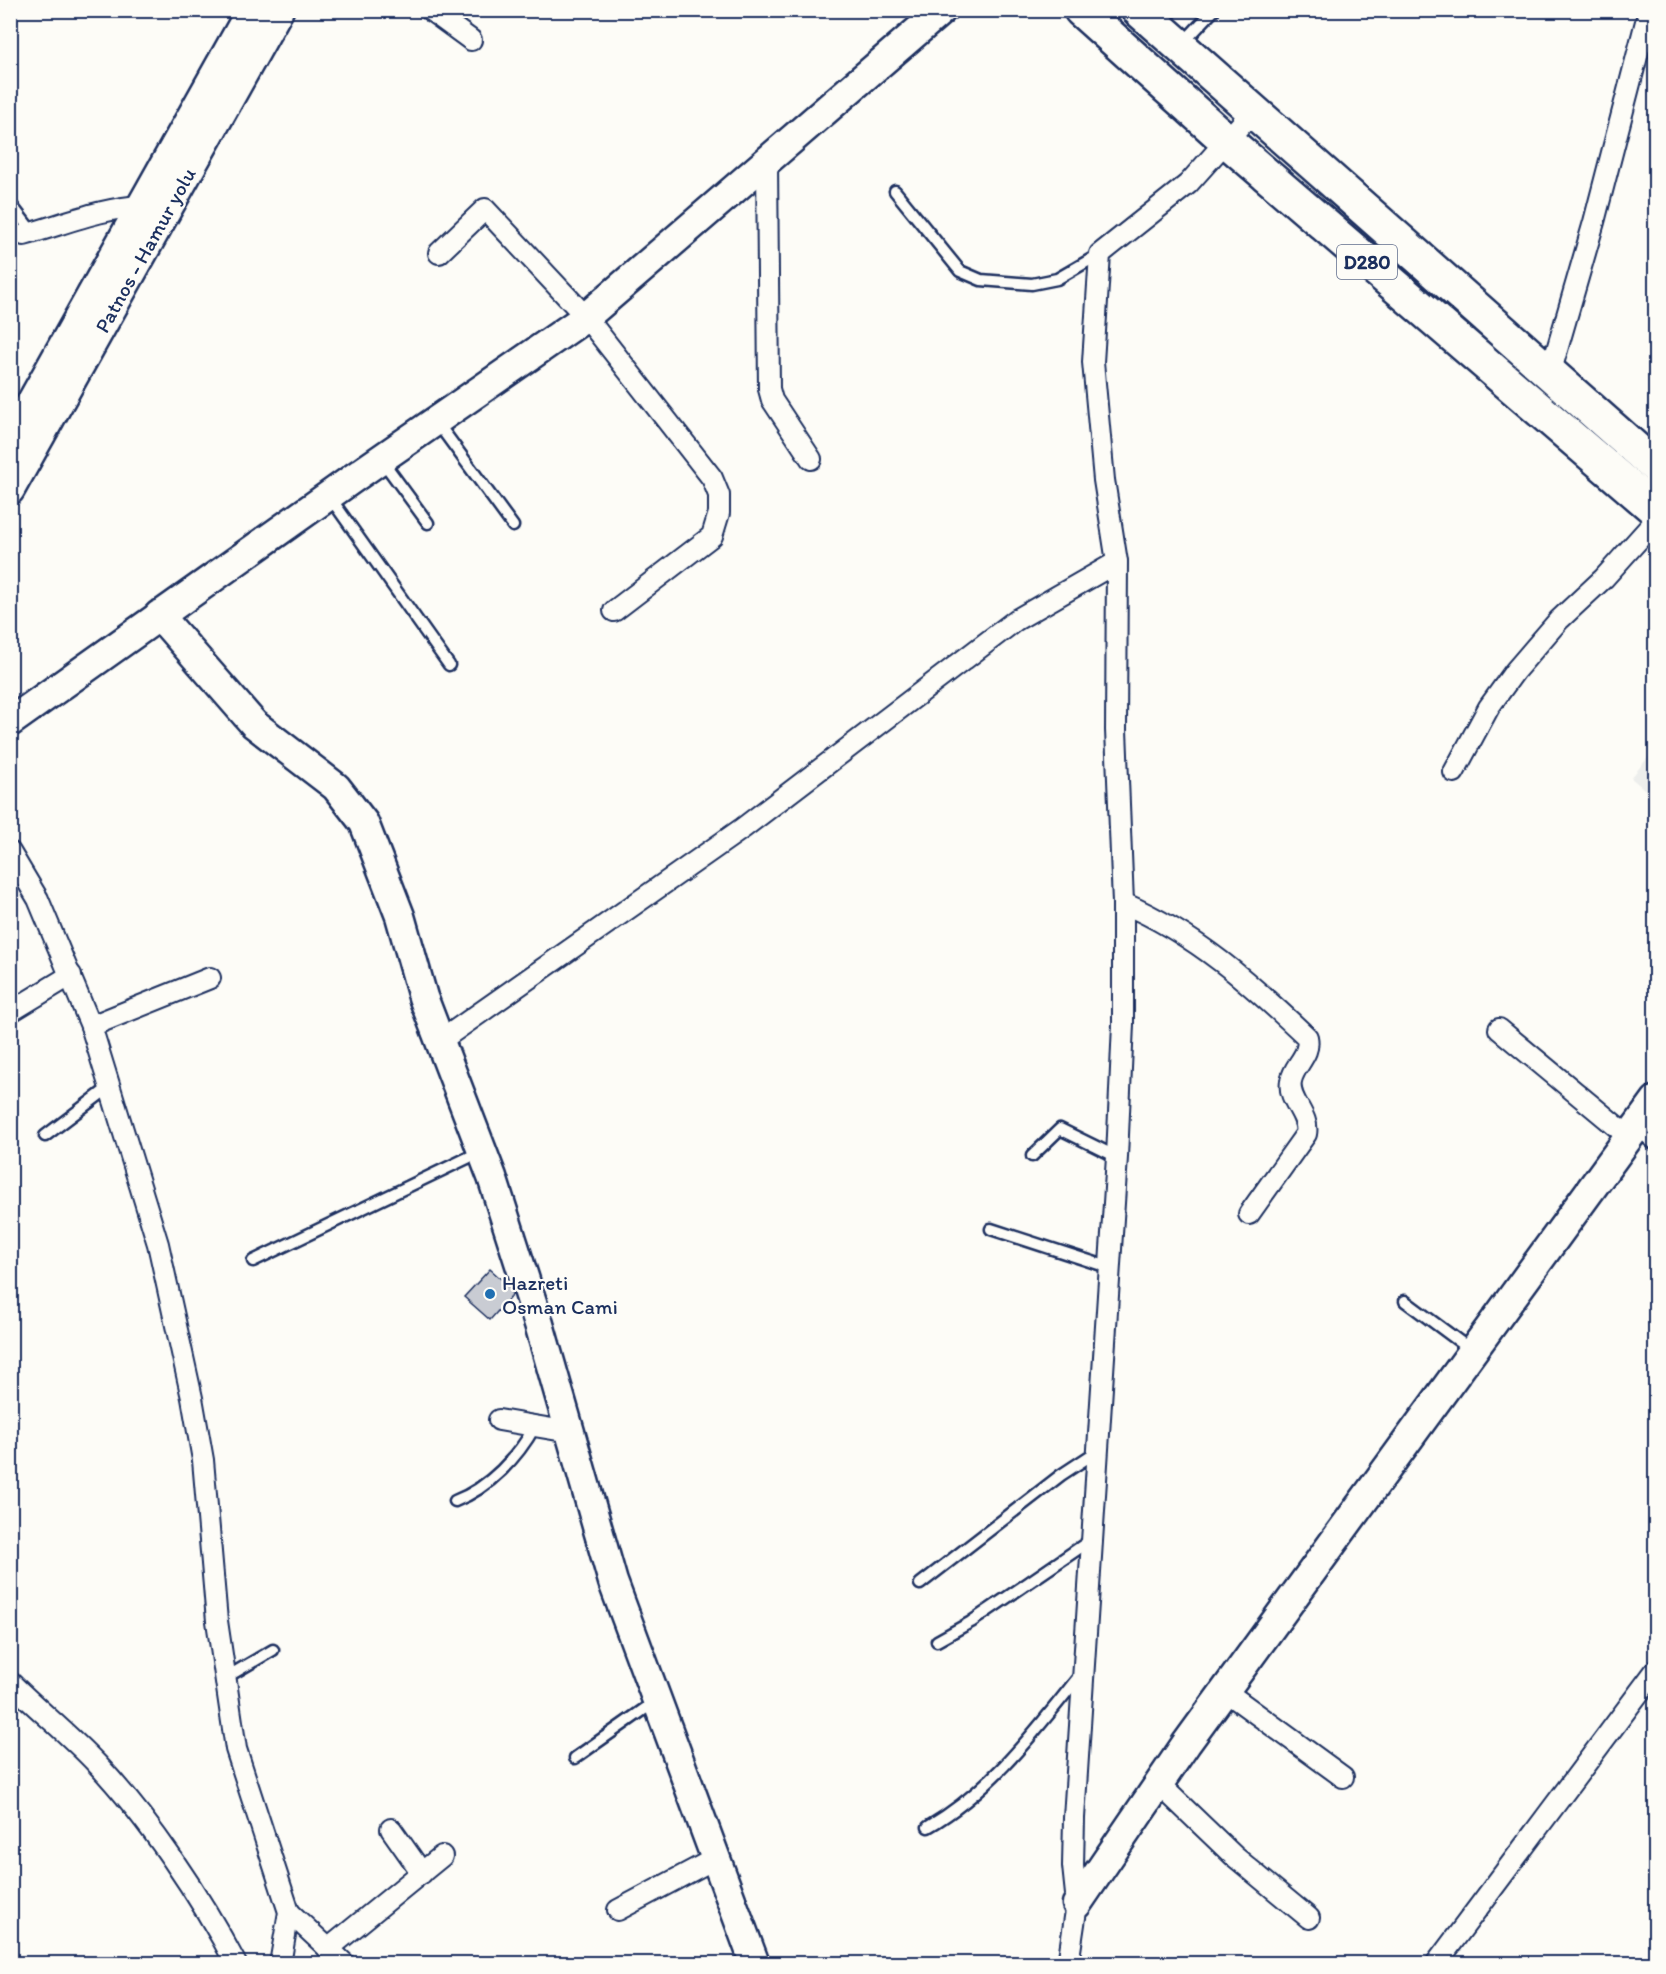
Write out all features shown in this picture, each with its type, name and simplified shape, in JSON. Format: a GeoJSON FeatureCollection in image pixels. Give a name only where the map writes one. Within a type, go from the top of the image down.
{"type":"FeatureCollection","features":[{"type":"Feature","properties":{"kind":"highway","name":"D280"},"geometry":{"type":"LineString","coordinates":[[1081,10],[1227,141],[1656,510]]}},
{"type":"Feature","properties":{"kind":"highway","name":"D280"},"geometry":{"type":"LineString","coordinates":[[1139,10],[1656,467]]}},
{"type":"Feature","properties":{"kind":"street","name":"Patnos - Hamur yolu"},"geometry":{"type":"LineString","coordinates":[[10,440],[251,10]]}},
{"type":"Feature","properties":{"kind":"street","name":"Patnos - Hamur yolu"},"geometry":{"type":"LineString","coordinates":[[10,490],[279,10]]}},
{"type":"Feature","properties":{"kind":"street"},"geometry":{"type":"LineString","coordinates":[[430,10],[471,40]]}},
{"type":"Feature","properties":{"kind":"street"},"geometry":{"type":"LineString","coordinates":[[10,722],[328,495],[586,317],[942,10]]}},
{"type":"Feature","properties":{"kind":"street"},"geometry":{"type":"LineString","coordinates":[[1550,374],[1594,222],[1649,10]]}},
{"type":"Feature","properties":{"kind":"street"},"geometry":{"type":"LineString","coordinates":[[1068,1964],[1077,1904],[1073,1866],[1082,1672],[1117,1157],[1123,1024],[1123,903],[1116,730],[1117,562],[1104,480],[1094,362],[1100,254],[1188,184],[1253,111]]}},
{"type":"Feature","properties":{"kind":"street"},"geometry":{"type":"LineString","coordinates":[[767,161],[769,390],[772,400],[811,459]]}},
{"type":"Feature","properties":{"kind":"street"},"geometry":{"type":"LineString","coordinates":[[28,234],[116,208],[142,206]]}},
{"type":"Feature","properties":{"kind":"street"},"geometry":{"type":"LineString","coordinates":[[439,253],[485,209],[586,317],[698,457],[712,478],[718,495],[719,513],[712,536],[614,612]]}},
{"type":"Feature","properties":{"kind":"street"},"geometry":{"type":"LineString","coordinates":[[1454,772],[1489,707],[1515,671],[1559,620],[1604,578],[1656,520]]}},
{"type":"Feature","properties":{"kind":"street"},"geometry":{"type":"LineString","coordinates":[[440,1041],[742,828],[1016,621],[1117,562]]}},
{"type":"Feature","properties":{"kind":"street"},"geometry":{"type":"LineString","coordinates":[[159,615],[254,724],[336,787],[351,803],[364,823],[400,916],[423,997],[482,1151],[539,1324],[614,1582],[755,1964]]}},
{"type":"Feature","properties":{"kind":"street"},"geometry":{"type":"LineString","coordinates":[[10,852],[38,899],[91,1026],[158,1244],[192,1398],[203,1460],[225,1678],[236,1749],[289,1912],[280,1964]]}},
{"type":"Feature","properties":{"kind":"street"},"geometry":{"type":"LineString","coordinates":[[1123,903],[1154,917],[1208,950],[1247,980],[1278,1013],[1307,1037],[1307,1053],[1291,1081],[1292,1090],[1308,1124],[1306,1134],[1249,1214]]}},
{"type":"Feature","properties":{"kind":"street"},"geometry":{"type":"LineString","coordinates":[[10,1012],[71,975]]}},
{"type":"Feature","properties":{"kind":"street"},"geometry":{"type":"LineString","coordinates":[[91,1026],[210,978]]}},
{"type":"Feature","properties":{"kind":"street"},"geometry":{"type":"LineString","coordinates":[[1499,1029],[1639,1137]]}},
{"type":"Feature","properties":{"kind":"street"},"geometry":{"type":"LineString","coordinates":[[1077,1904],[1225,1691],[1474,1352],[1639,1137],[1656,1100]]}},
{"type":"Feature","properties":{"kind":"street"},"geometry":{"type":"LineString","coordinates":[[499,1420],[570,1432]]}},
{"type":"Feature","properties":{"kind":"street"},"geometry":{"type":"LineString","coordinates":[[1436,1964],[1656,1670]]}},
{"type":"Feature","properties":{"kind":"street"},"geometry":{"type":"LineString","coordinates":[[10,1682],[97,1763],[126,1797],[176,1866],[236,1964]]}},
{"type":"Feature","properties":{"kind":"street"},"geometry":{"type":"LineString","coordinates":[[1225,1691],[1344,1777]]}},
{"type":"Feature","properties":{"kind":"street"},"geometry":{"type":"LineString","coordinates":[[1159,1784],[1234,1856],[1309,1918]]}},
{"type":"Feature","properties":{"kind":"street"},"geometry":{"type":"LineString","coordinates":[[391,1829],[422,1873]]}},
{"type":"Feature","properties":{"kind":"street"},"geometry":{"type":"LineString","coordinates":[[328,1949],[442,1856]]}},
{"type":"Feature","properties":{"kind":"street"},"geometry":{"type":"LineString","coordinates":[[618,1910],[716,1858]]}},
{"type":"Feature","properties":{"kind":"street"},"geometry":{"type":"LineString","coordinates":[[289,1912],[345,1964]]}},
{"type":"Feature","properties":{"kind":"lane"},"geometry":{"type":"LineString","coordinates":[[1180,46],[1214,10]]}},
{"type":"Feature","properties":{"kind":"lane"},"geometry":{"type":"LineString","coordinates":[[895,191],[960,270],[981,280],[1032,284],[1057,279],[1100,254]]}},
{"type":"Feature","properties":{"kind":"lane"},"geometry":{"type":"LineString","coordinates":[[10,203],[28,234]]}},
{"type":"Feature","properties":{"kind":"lane"},"geometry":{"type":"LineString","coordinates":[[436,420],[513,526]]}},
{"type":"Feature","properties":{"kind":"lane"},"geometry":{"type":"LineString","coordinates":[[381,458],[428,523]]}},
{"type":"Feature","properties":{"kind":"lane"},"geometry":{"type":"LineString","coordinates":[[328,495],[449,665]]}},
{"type":"Feature","properties":{"kind":"lane"},"geometry":{"type":"LineString","coordinates":[[45,1136],[111,1086]]}},
{"type":"Feature","properties":{"kind":"lane"},"geometry":{"type":"LineString","coordinates":[[1032,1156],[1060,1129],[1117,1157]]}},
{"type":"Feature","properties":{"kind":"lane"},"geometry":{"type":"LineString","coordinates":[[253,1261],[482,1151]]}},
{"type":"Feature","properties":{"kind":"lane"},"geometry":{"type":"LineString","coordinates":[[991,1229],[1108,1267]]}},
{"type":"Feature","properties":{"kind":"lane"},"geometry":{"type":"LineString","coordinates":[[1405,1302],[1474,1352]]}},
{"type":"Feature","properties":{"kind":"lane"},"geometry":{"type":"LineString","coordinates":[[455,1501],[478,1489],[500,1471],[526,1443],[535,1426]]}},
{"type":"Feature","properties":{"kind":"lane"},"geometry":{"type":"LineString","coordinates":[[920,1584],[1061,1475],[1096,1452]]}},
{"type":"Feature","properties":{"kind":"lane"},"geometry":{"type":"LineString","coordinates":[[937,1641],[971,1622],[1091,1540]]}},
{"type":"Feature","properties":{"kind":"lane"},"geometry":{"type":"LineString","coordinates":[[225,1678],[273,1650]]}},
{"type":"Feature","properties":{"kind":"lane"},"geometry":{"type":"LineString","coordinates":[[928,1827],[951,1814],[993,1779],[1082,1672]]}},
{"type":"Feature","properties":{"kind":"lane"},"geometry":{"type":"LineString","coordinates":[[575,1758],[658,1700]]}},
{"type":"Feature","properties":{"kind":"shaded area"},"geometry":{"type":"Polygon","coordinates":[[[1655,749],[1655,798],[1631,778],[1655,749]]]}},
{"type":"Feature","properties":{"kind":"building","name":"Hazreti Osman Cami"},"geometry":{"type":"Polygon","coordinates":[[[490,1269],[510,1287],[512,1295],[490,1320],[464,1297],[490,1269]]]}},
{"type":"Feature","properties":{"kind":"place","name":"Hazreti Osman Cami"},"geometry":{"type":"Point","coordinates":[490,1294]}}]}
